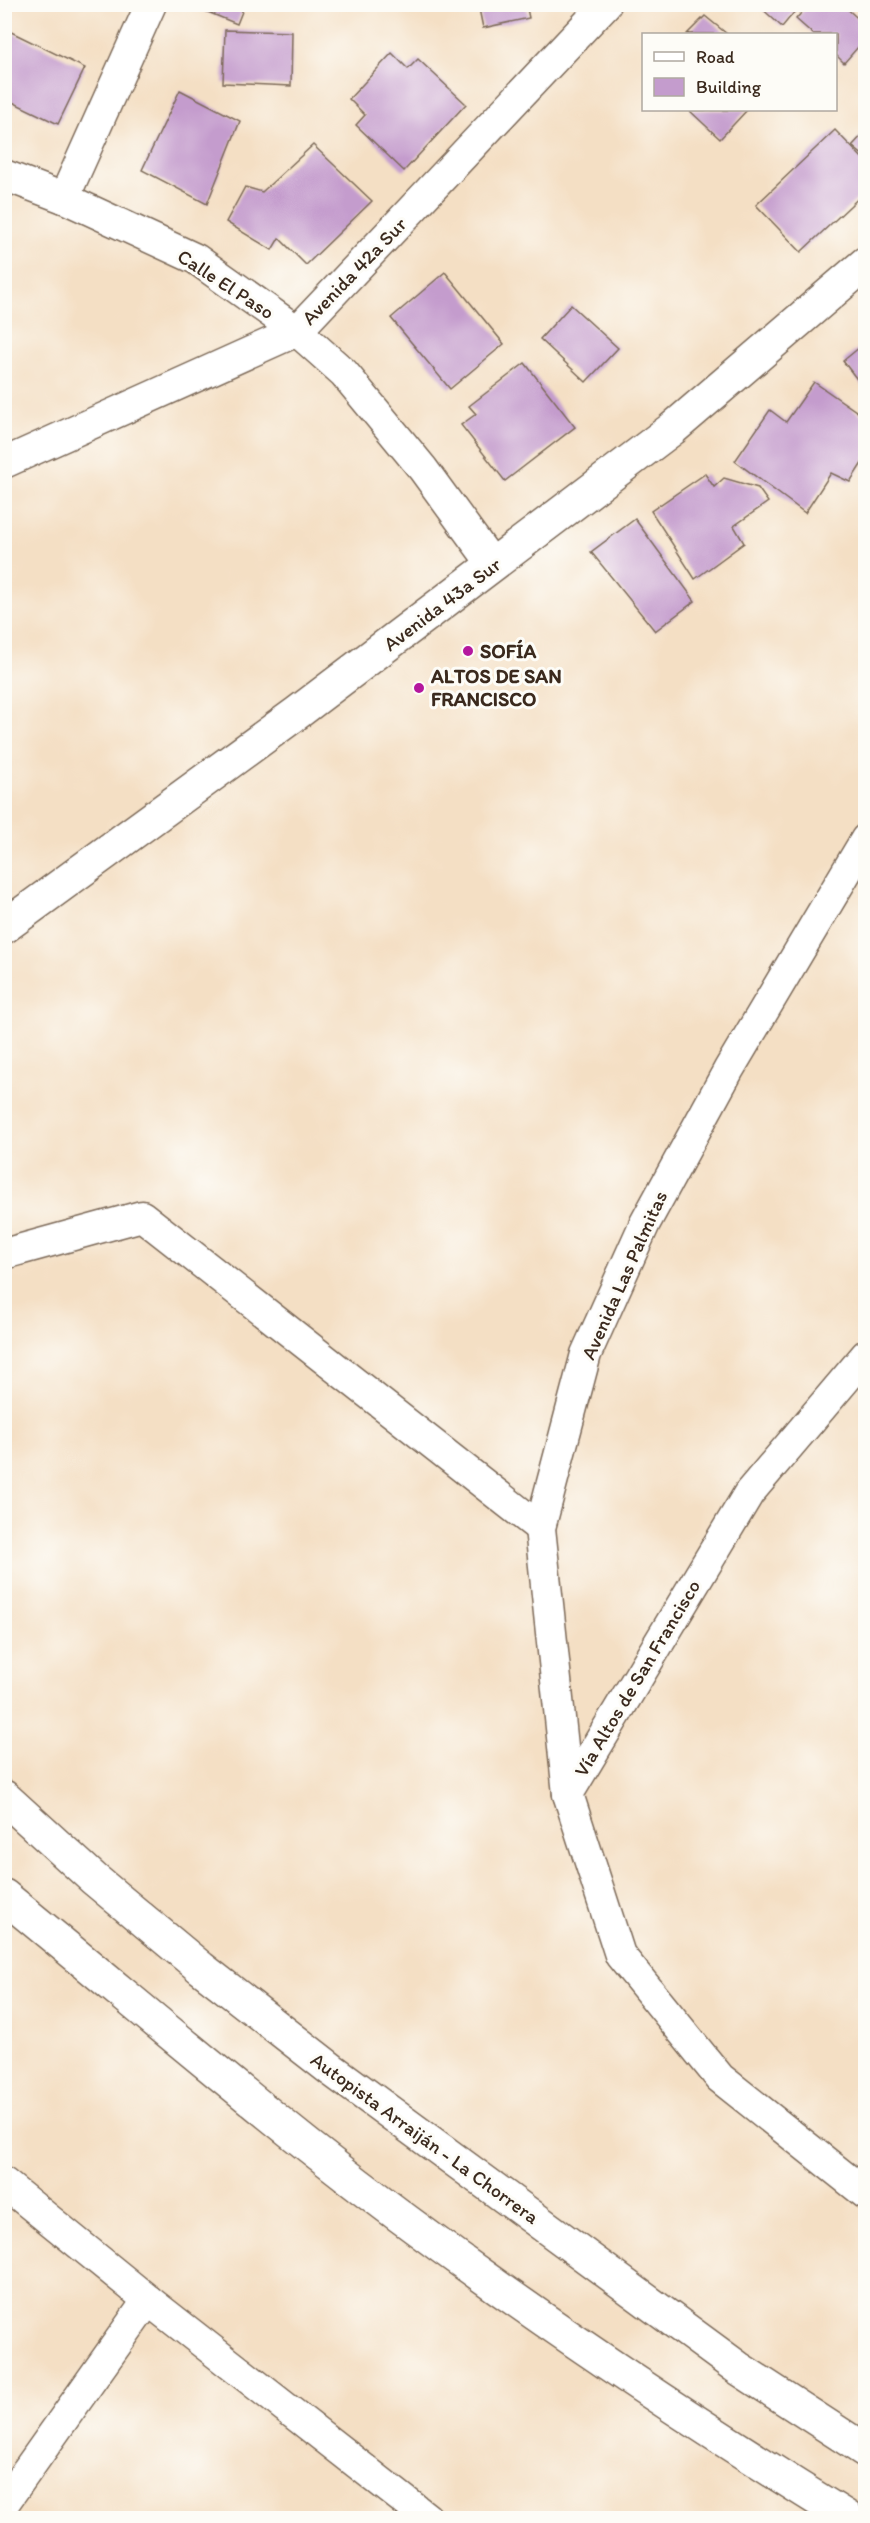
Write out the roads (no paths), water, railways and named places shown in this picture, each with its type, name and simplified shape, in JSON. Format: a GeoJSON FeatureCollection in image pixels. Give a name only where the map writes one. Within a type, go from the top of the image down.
{"type":"FeatureCollection","features":[{"type":"Feature","properties":{"kind":"main road","name":"Avenida 43a Sur"},"geometry":{"type":"LineString","coordinates":[[4,927],[493,566],[672,429],[866,263]]}},
{"type":"Feature","properties":{"kind":"main road"},"geometry":{"type":"LineString","coordinates":[[4,1775],[94,1880]]}},
{"type":"Feature","properties":{"kind":"main road","name":"Autopista Arraiján - La Chorrera"},"geometry":{"type":"LineString","coordinates":[[4,1797],[94,1880],[201,1968],[332,2070],[738,2368],[866,2451]]}},
{"type":"Feature","properties":{"kind":"main road"},"geometry":{"type":"LineString","coordinates":[[4,1896],[311,2148],[518,2301],[752,2459],[848,2518]]}},
{"type":"Feature","properties":{"kind":"main road"},"geometry":{"type":"LineString","coordinates":[[752,2459],[824,2518]]}},
{"type":"Feature","properties":{"kind":"street"},"geometry":{"type":"LineString","coordinates":[[64,198],[151,4]]}},
{"type":"Feature","properties":{"kind":"street","name":"Avenida 42a Sur"},"geometry":{"type":"LineString","coordinates":[[4,463],[297,331],[606,4]]}},
{"type":"Feature","properties":{"kind":"street","name":"Calle El Paso"},"geometry":{"type":"LineString","coordinates":[[4,175],[64,198],[196,259],[297,331],[344,373],[423,469],[493,566]]}},
{"type":"Feature","properties":{"kind":"street","name":"Avenida Las Palmitas"},"geometry":{"type":"LineString","coordinates":[[568,1794],[540,1528],[586,1354],[645,1223],[729,1069],[866,839]]}},
{"type":"Feature","properties":{"kind":"street"},"geometry":{"type":"LineString","coordinates":[[4,1254],[142,1216],[540,1528]]}},
{"type":"Feature","properties":{"kind":"street","name":"Vía Altos de San Francisco"},"geometry":{"type":"LineString","coordinates":[[866,1355],[749,1493],[568,1794],[620,1956],[720,2078],[866,2194]]}},
{"type":"Feature","properties":{"kind":"street"},"geometry":{"type":"LineString","coordinates":[[4,2182],[148,2300],[427,2518]]}},
{"type":"Feature","properties":{"kind":"street"},"geometry":{"type":"LineString","coordinates":[[4,2503],[148,2300]]}},
{"type":"Feature","properties":{"kind":"place","name":"SOFÍA"},"geometry":{"type":"Point","coordinates":[468,651]}},
{"type":"Feature","properties":{"kind":"place","name":"ALTOS DE SAN FRANCISCO"},"geometry":{"type":"Point","coordinates":[419,688]}}]}
